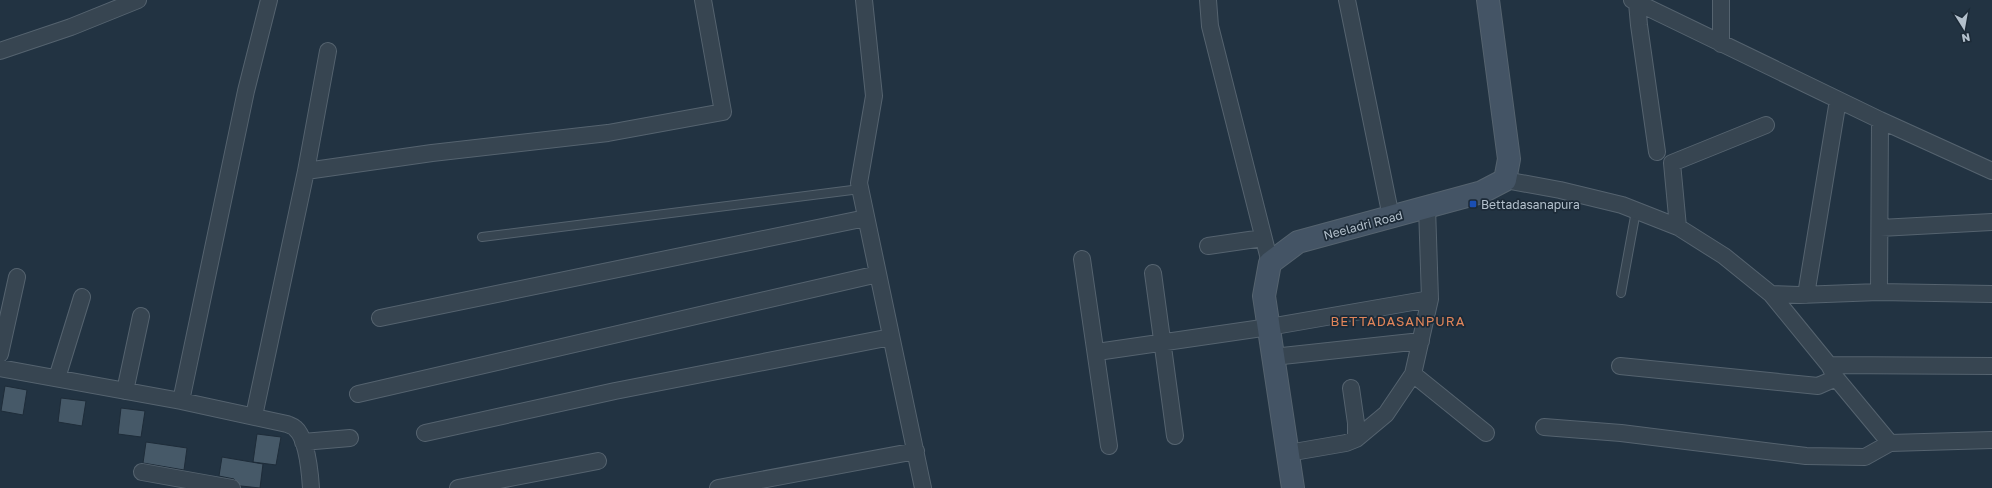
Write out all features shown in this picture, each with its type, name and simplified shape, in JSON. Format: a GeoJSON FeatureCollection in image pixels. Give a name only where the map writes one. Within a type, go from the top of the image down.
{"type":"FeatureCollection","features":[{"type":"Feature","properties":{"kind":"main road"},"geometry":{"type":"LineString","coordinates":[[1488,0],[1509,159],[1504,180]]}},
{"type":"Feature","properties":{"kind":"main road","name":"Neeladri Road"},"geometry":{"type":"LineString","coordinates":[[1270,263],[1298,242],[1391,218],[1482,192],[1504,180]]}},
{"type":"Feature","properties":{"kind":"main road"},"geometry":{"type":"LineString","coordinates":[[1270,263],[1264,296],[1293,488]]}},
{"type":"Feature","properties":{"kind":"street"},"geometry":{"type":"LineString","coordinates":[[0,51],[71,27],[138,0]]}},
{"type":"Feature","properties":{"kind":"street"},"geometry":{"type":"LineString","coordinates":[[181,401],[246,91],[269,0]]}},
{"type":"Feature","properties":{"kind":"street"},"geometry":{"type":"LineString","coordinates":[[306,171],[432,153],[608,133],[723,112],[703,0]]}},
{"type":"Feature","properties":{"kind":"street"},"geometry":{"type":"LineString","coordinates":[[864,0],[874,96],[859,183],[923,488]]}},
{"type":"Feature","properties":{"kind":"street"},"geometry":{"type":"LineString","coordinates":[[1208,0],[1210,26],[1270,263]]}},
{"type":"Feature","properties":{"kind":"street"},"geometry":{"type":"LineString","coordinates":[[1347,0],[1391,218]]}},
{"type":"Feature","properties":{"kind":"street"},"geometry":{"type":"LineString","coordinates":[[1721,0],[1722,44]]}},
{"type":"Feature","properties":{"kind":"street"},"geometry":{"type":"LineString","coordinates":[[1634,2],[1880,120],[1992,171]]}},
{"type":"Feature","properties":{"kind":"street"},"geometry":{"type":"LineString","coordinates":[[1634,2],[1658,152]]}},
{"type":"Feature","properties":{"kind":"street"},"geometry":{"type":"LineString","coordinates":[[254,416],[306,171],[328,50]]}},
{"type":"Feature","properties":{"kind":"street"},"geometry":{"type":"LineString","coordinates":[[1806,295],[1838,100]]}},
{"type":"Feature","properties":{"kind":"street"},"geometry":{"type":"LineString","coordinates":[[1878,292],[1880,228],[1880,120]]}},
{"type":"Feature","properties":{"kind":"street"},"geometry":{"type":"LineString","coordinates":[[1678,227],[1672,163],[1766,124]]}},
{"type":"Feature","properties":{"kind":"street"},"geometry":{"type":"LineString","coordinates":[[1504,180],[1560,190],[1622,205],[1678,227],[1724,256],[1771,294],[1890,443]]}},
{"type":"Feature","properties":{"kind":"street"},"geometry":{"type":"LineString","coordinates":[[1288,453],[1338,445],[1356,439],[1386,414],[1413,374],[1430,299],[1427,207]]}},
{"type":"Feature","properties":{"kind":"street"},"geometry":{"type":"LineString","coordinates":[[380,318],[866,218]]}},
{"type":"Feature","properties":{"kind":"street"},"geometry":{"type":"LineString","coordinates":[[1880,228],[1992,222]]}},
{"type":"Feature","properties":{"kind":"street"},"geometry":{"type":"LineString","coordinates":[[1208,246],[1263,238]]}},
{"type":"Feature","properties":{"kind":"street"},"geometry":{"type":"LineString","coordinates":[[1082,259],[1097,352],[1109,446]]}},
{"type":"Feature","properties":{"kind":"street"},"geometry":{"type":"LineString","coordinates":[[1153,273],[1164,343],[1175,436]]}},
{"type":"Feature","properties":{"kind":"street"},"geometry":{"type":"LineString","coordinates":[[358,394],[878,274]]}},
{"type":"Feature","properties":{"kind":"street"},"geometry":{"type":"LineString","coordinates":[[0,354],[17,277]]}},
{"type":"Feature","properties":{"kind":"street"},"geometry":{"type":"LineString","coordinates":[[1771,294],[1806,295],[1878,292],[1992,294]]}},
{"type":"Feature","properties":{"kind":"street"},"geometry":{"type":"LineString","coordinates":[[57,378],[82,297]]}},
{"type":"Feature","properties":{"kind":"street"},"geometry":{"type":"LineString","coordinates":[[1097,352],[1269,327],[1430,299]]}},
{"type":"Feature","properties":{"kind":"street"},"geometry":{"type":"LineString","coordinates":[[125,391],[141,316]]}},
{"type":"Feature","properties":{"kind":"street"},"geometry":{"type":"LineString","coordinates":[[425,433],[615,391],[892,337]]}},
{"type":"Feature","properties":{"kind":"street"},"geometry":{"type":"LineString","coordinates":[[1273,357],[1421,341]]}},
{"type":"Feature","properties":{"kind":"street"},"geometry":{"type":"LineString","coordinates":[[1620,366],[1818,386],[1832,372],[1992,366]]}},
{"type":"Feature","properties":{"kind":"street"},"geometry":{"type":"LineString","coordinates":[[0,368],[181,401],[278,421],[296,428],[303,442],[310,473],[311,488]]}},
{"type":"Feature","properties":{"kind":"street"},"geometry":{"type":"LineString","coordinates":[[1413,374],[1486,433]]}},
{"type":"Feature","properties":{"kind":"street"},"geometry":{"type":"LineString","coordinates":[[1350,388],[1356,423],[1356,439]]}},
{"type":"Feature","properties":{"kind":"street"},"geometry":{"type":"LineString","coordinates":[[1544,427],[1621,433],[1806,456],[1865,457],[1890,443],[1992,440]]}},
{"type":"Feature","properties":{"kind":"street"},"geometry":{"type":"LineString","coordinates":[[303,442],[350,438]]}},
{"type":"Feature","properties":{"kind":"street"},"geometry":{"type":"LineString","coordinates":[[718,488],[916,451]]}},
{"type":"Feature","properties":{"kind":"street"},"geometry":{"type":"LineString","coordinates":[[458,488],[598,461]]}},
{"type":"Feature","properties":{"kind":"street"},"geometry":{"type":"LineString","coordinates":[[142,472],[232,488]]}},
{"type":"Feature","properties":{"kind":"lane"},"geometry":{"type":"LineString","coordinates":[[482,237],[860,190]]}},
{"type":"Feature","properties":{"kind":"lane"},"geometry":{"type":"LineString","coordinates":[[1621,292],[1636,211]]}},
{"type":"Feature","properties":{"kind":"building"},"geometry":{"type":"Polygon","coordinates":[[[5,386],[27,390],[23,415],[1,411],[5,386]]]}},
{"type":"Feature","properties":{"kind":"building"},"geometry":{"type":"Polygon","coordinates":[[[61,398],[86,401],[82,426],[58,422],[61,398]]]}},
{"type":"Feature","properties":{"kind":"building"},"geometry":{"type":"Polygon","coordinates":[[[121,408],[145,411],[141,437],[118,434],[121,408]]]}},
{"type":"Feature","properties":{"kind":"building"},"geometry":{"type":"Polygon","coordinates":[[[257,434],[281,437],[276,465],[253,462],[257,434]]]}},
{"type":"Feature","properties":{"kind":"building"},"geometry":{"type":"Polygon","coordinates":[[[146,442],[187,448],[184,470],[143,463],[146,442]]]}},
{"type":"Feature","properties":{"kind":"building"},"geometry":{"type":"Polygon","coordinates":[[[222,457],[263,464],[260,488],[241,486],[234,479],[219,476],[222,457]]]}},
{"type":"Feature","properties":{"kind":"place","name":"Bettadasanapura"},"geometry":{"type":"Point","coordinates":[1473,204]}},
{"type":"Feature","properties":{"kind":"district","name":"BETTADASANPURA"},"geometry":{"type":"Point","coordinates":[1398,321]}}]}
